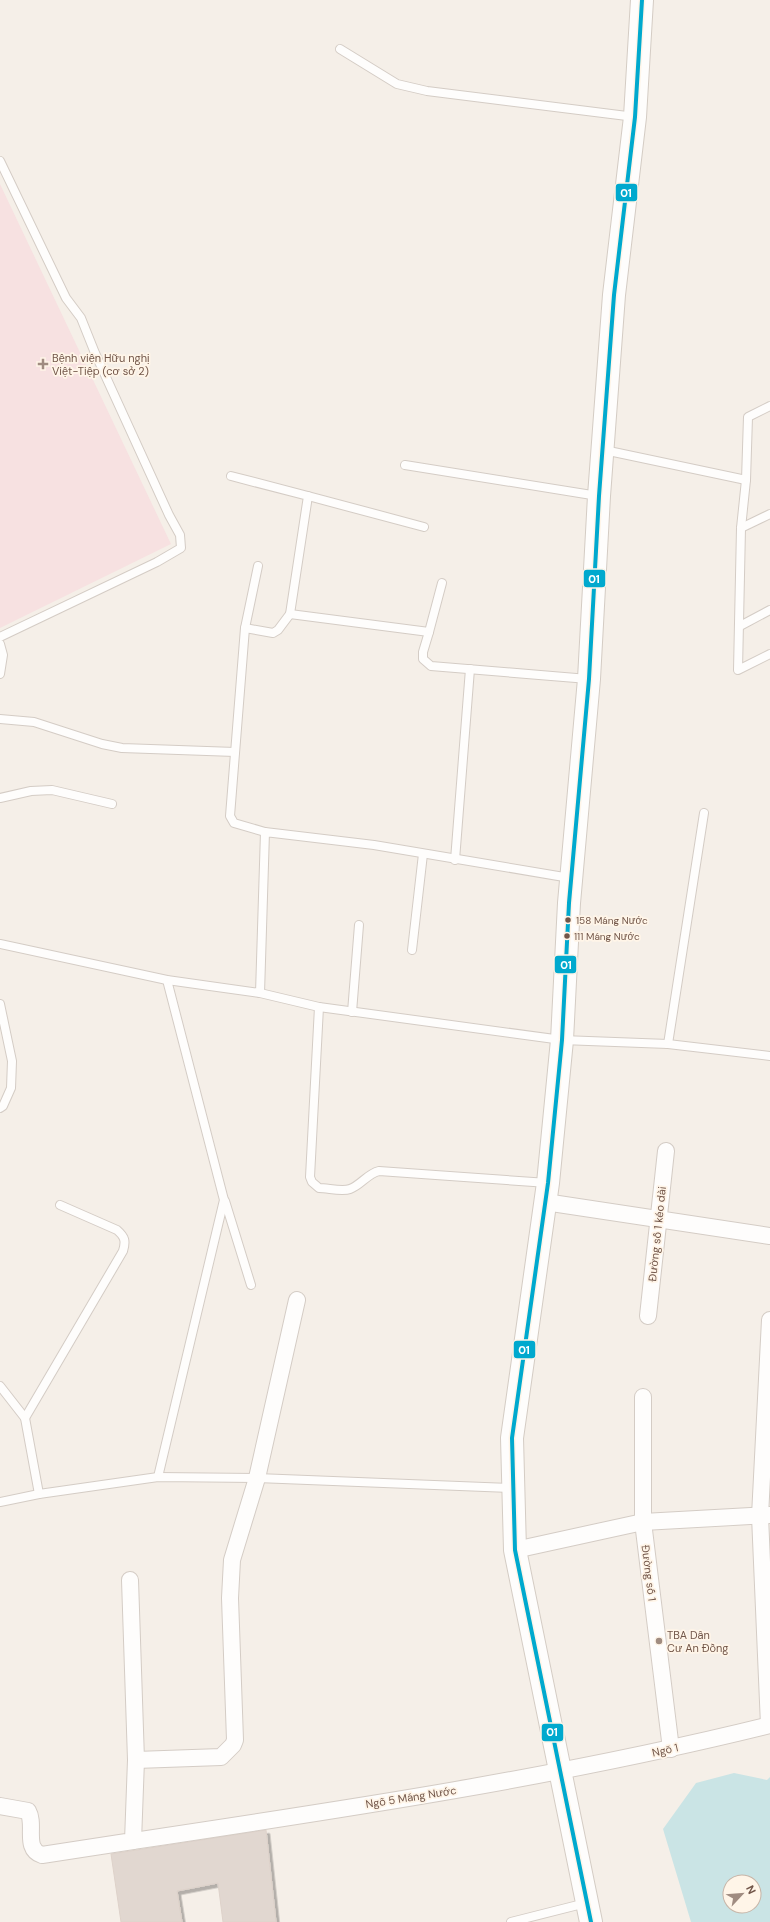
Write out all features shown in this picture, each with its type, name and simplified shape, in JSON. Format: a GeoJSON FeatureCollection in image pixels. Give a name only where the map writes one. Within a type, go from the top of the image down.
{"type":"FeatureCollection","features":[{"type":"Feature","properties":{"kind":"main road"},"geometry":{"type":"LineString","coordinates":[[589,1912],[515,1550],[512,1488],[512,1438],[546,1193],[562,1040],[571,879],[589,679],[599,496],[604,450],[614,294],[635,117],[642,0]]}},
{"type":"Feature","properties":{"kind":"street","name":"Đường số 1 kéo dài"},"geometry":{"type":"LineString","coordinates":[[648,1316],[666,1151]]}},
{"type":"Feature","properties":{"kind":"street"},"geometry":{"type":"LineString","coordinates":[[546,1193],[658,1219],[770,1236]]}},
{"type":"Feature","properties":{"kind":"street"},"geometry":{"type":"LineString","coordinates":[[136,1760],[221,1757],[230,1748],[235,1740],[230,1598],[232,1560],[257,1478],[297,1300]]}},
{"type":"Feature","properties":{"kind":"street"},"geometry":{"type":"LineString","coordinates":[[770,1320],[765,1515],[770,1725]]}},
{"type":"Feature","properties":{"kind":"street","name":"Đường số 1"},"geometry":{"type":"LineString","coordinates":[[643,1397],[643,1522],[671,1749]]}},
{"type":"Feature","properties":{"kind":"street"},"geometry":{"type":"LineString","coordinates":[[515,1550],[643,1522],[765,1515]]}},
{"type":"Feature","properties":{"kind":"street"},"geometry":{"type":"LineString","coordinates":[[130,1580],[136,1760],[133,1841]]}},
{"type":"Feature","properties":{"kind":"street","name":"Ngõ 1"},"geometry":{"type":"LineString","coordinates":[[560,1772],[671,1749],[770,1725]]}},
{"type":"Feature","properties":{"kind":"street","name":"Ngõ 5 Máng Nước"},"geometry":{"type":"LineString","coordinates":[[0,1806],[28,1811],[30,1817],[32,1846],[36,1852],[42,1855],[264,1822],[560,1772]]}},
{"type":"Feature","properties":{"kind":"lane"},"geometry":{"type":"LineString","coordinates":[[340,49],[397,84],[427,91],[635,117]]}},
{"type":"Feature","properties":{"kind":"lane"},"geometry":{"type":"LineString","coordinates":[[0,161],[66,298],[81,318],[104,374],[169,515],[180,535],[181,548],[157,562],[0,637]]}},
{"type":"Feature","properties":{"kind":"lane"},"geometry":{"type":"LineString","coordinates":[[770,406],[748,417],[746,480],[741,528],[738,670],[770,654]]}},
{"type":"Feature","properties":{"kind":"lane"},"geometry":{"type":"LineString","coordinates":[[604,450],[746,480]]}},
{"type":"Feature","properties":{"kind":"lane"},"geometry":{"type":"LineString","coordinates":[[405,465],[599,496]]}},
{"type":"Feature","properties":{"kind":"lane"},"geometry":{"type":"LineString","coordinates":[[231,476],[424,527]]}},
{"type":"Feature","properties":{"kind":"lane"},"geometry":{"type":"LineString","coordinates":[[245,628],[273,633],[290,614],[308,496]]}},
{"type":"Feature","properties":{"kind":"lane"},"geometry":{"type":"LineString","coordinates":[[741,528],[770,514]]}},
{"type":"Feature","properties":{"kind":"lane"},"geometry":{"type":"LineString","coordinates":[[258,566],[245,628],[231,819],[237,824],[265,832],[374,845],[571,879]]}},
{"type":"Feature","properties":{"kind":"lane"},"geometry":{"type":"LineString","coordinates":[[442,583],[423,652],[423,659],[426,663],[431,666],[589,679]]}},
{"type":"Feature","properties":{"kind":"lane"},"geometry":{"type":"LineString","coordinates":[[740,626],[770,610]]}},
{"type":"Feature","properties":{"kind":"lane"},"geometry":{"type":"LineString","coordinates":[[290,614],[429,632]]}},
{"type":"Feature","properties":{"kind":"lane"},"geometry":{"type":"LineString","coordinates":[[0,644],[3,655],[0,674]]}},
{"type":"Feature","properties":{"kind":"lane"},"geometry":{"type":"LineString","coordinates":[[455,860],[470,669]]}},
{"type":"Feature","properties":{"kind":"lane"},"geometry":{"type":"LineString","coordinates":[[0,719],[34,722],[102,744],[122,748],[235,752]]}},
{"type":"Feature","properties":{"kind":"lane"},"geometry":{"type":"LineString","coordinates":[[0,798],[31,791],[52,790],[112,804]]}},
{"type":"Feature","properties":{"kind":"lane"},"geometry":{"type":"LineString","coordinates":[[668,1044],[704,813]]}},
{"type":"Feature","properties":{"kind":"lane"},"geometry":{"type":"LineString","coordinates":[[260,993],[265,832]]}},
{"type":"Feature","properties":{"kind":"lane"},"geometry":{"type":"LineString","coordinates":[[412,950],[423,854]]}},
{"type":"Feature","properties":{"kind":"lane"},"geometry":{"type":"LineString","coordinates":[[352,1012],[358,925]]}},
{"type":"Feature","properties":{"kind":"lane"},"geometry":{"type":"LineString","coordinates":[[0,944],[167,980],[260,993],[319,1007],[352,1012],[562,1040],[668,1044],[770,1056]]}},
{"type":"Feature","properties":{"kind":"lane"},"geometry":{"type":"LineString","coordinates":[[167,980],[224,1200],[251,1285]]}},
{"type":"Feature","properties":{"kind":"lane"},"geometry":{"type":"LineString","coordinates":[[0,1004],[12,1060],[11,1088],[3,1106],[0,1108]]}},
{"type":"Feature","properties":{"kind":"lane"},"geometry":{"type":"LineString","coordinates":[[319,1007],[310,1177],[315,1185],[319,1188],[348,1190],[371,1173],[379,1171],[546,1193]]}},
{"type":"Feature","properties":{"kind":"lane"},"geometry":{"type":"LineString","coordinates":[[158,1477],[224,1200]]}},
{"type":"Feature","properties":{"kind":"lane"},"geometry":{"type":"LineString","coordinates":[[25,1418],[123,1252],[126,1243],[124,1236],[117,1230],[60,1205]]}},
{"type":"Feature","properties":{"kind":"lane"},"geometry":{"type":"LineString","coordinates":[[0,1386],[25,1418],[39,1494]]}},
{"type":"Feature","properties":{"kind":"lane"},"geometry":{"type":"LineString","coordinates":[[0,1502],[39,1494],[158,1477],[257,1478],[512,1488]]}},
{"type":"Feature","properties":{"kind":"lane"},"geometry":{"type":"LineString","coordinates":[[511,1922],[589,1912]]}},
{"type":"Feature","properties":{"kind":"shaded area","name":"Bệnh viện Hữu nghị Việt-Tiệp (cơ sở 2)"},"geometry":{"type":"Polygon","coordinates":[[[0,184],[171,544],[0,628],[0,184]]]}},
{"type":"Feature","properties":{"kind":"water"},"geometry":{"type":"Polygon","coordinates":[[[734,1773],[767,1780],[770,1777],[770,1922],[691,1922],[663,1829],[696,1783],[734,1773]]]}},
{"type":"Feature","properties":{"kind":"building"},"geometry":{"type":"Polygon","coordinates":[[[266,1830],[276,1922],[223,1922],[218,1883],[177,1891],[182,1922],[121,1922],[111,1854],[266,1830]]]}},
{"type":"Feature","properties":{"kind":"transit line","name":"01"},"geometry":{"type":"LineString","coordinates":[[591,1922],[515,1550],[512,1438],[548,1183],[562,1040],[569,903],[589,679],[599,496],[614,295],[635,117],[642,0]]}},
{"type":"Feature","properties":{"kind":"place","name":"Bệnh viện Hữu nghị Việt-Tiệp (cơ sở 2)"},"geometry":{"type":"Point","coordinates":[43,364]}},
{"type":"Feature","properties":{"kind":"place","name":"158 Máng Nước"},"geometry":{"type":"Point","coordinates":[568,920]}},
{"type":"Feature","properties":{"kind":"place","name":"111 Máng Nước"},"geometry":{"type":"Point","coordinates":[567,936]}},
{"type":"Feature","properties":{"kind":"place","name":"TBA Dân Cư An Đồng"},"geometry":{"type":"Point","coordinates":[659,1641]}}]}
